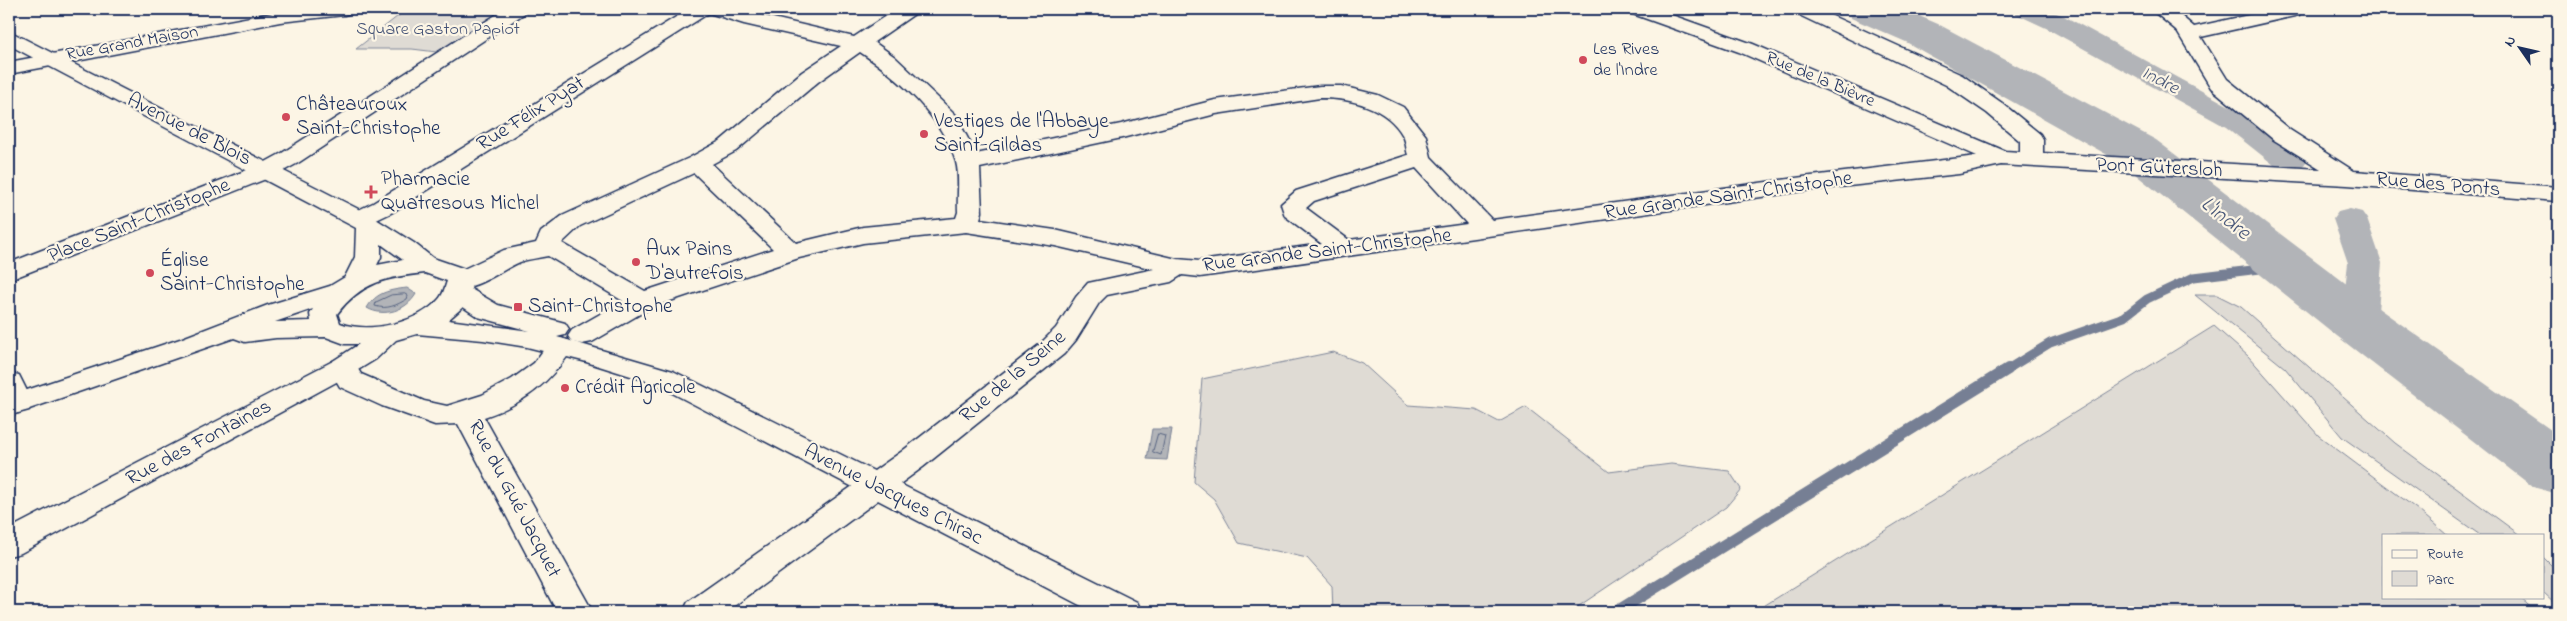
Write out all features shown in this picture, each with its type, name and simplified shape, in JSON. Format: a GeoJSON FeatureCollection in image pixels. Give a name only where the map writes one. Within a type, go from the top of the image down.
{"type":"FeatureCollection","features":[{"type":"Feature","properties":{"kind":"street","name":"Rue Grand Maison"},"geometry":{"type":"LineString","coordinates":[[9,68],[280,16],[344,9]]}},
{"type":"Feature","properties":{"kind":"street","name":"Place Saint-Christophe"},"geometry":{"type":"LineString","coordinates":[[9,272],[268,170],[290,158],[518,9]]}},
{"type":"Feature","properties":{"kind":"street","name":"Rue Félix Pyat"},"geometry":{"type":"LineString","coordinates":[[364,222],[382,208],[702,9]]}},
{"type":"Feature","properties":{"kind":"street"},"geometry":{"type":"LineString","coordinates":[[715,9],[751,20],[867,47],[888,61],[947,119],[968,163],[970,212],[966,224]]}},
{"type":"Feature","properties":{"kind":"street"},"geometry":{"type":"LineString","coordinates":[[551,247],[549,244],[550,238],[571,222],[697,163],[728,146],[810,77],[909,9]]}},
{"type":"Feature","properties":{"kind":"street","name":"Rue de la Bièvre"},"geometry":{"type":"LineString","coordinates":[[1637,9],[1746,48],[2001,158]]}},
{"type":"Feature","properties":{"kind":"street"},"geometry":{"type":"LineString","coordinates":[[1802,9],[1954,80],[1973,92],[2008,117],[2032,139],[2037,161]]}},
{"type":"Feature","properties":{"kind":"street"},"geometry":{"type":"LineString","coordinates":[[2163,9],[2163,11],[2184,26],[2219,83],[2282,134],[2347,178]]}},
{"type":"Feature","properties":{"kind":"street"},"geometry":{"type":"LineString","coordinates":[[2188,34],[2292,11],[2291,9]]}},
{"type":"Feature","properties":{"kind":"street","name":"Avenue de Blois"},"geometry":{"type":"LineString","coordinates":[[9,37],[268,170],[364,222],[405,248],[425,265]]}},
{"type":"Feature","properties":{"kind":"street"},"geometry":{"type":"LineString","coordinates":[[968,163],[1122,131],[1215,107],[1320,92],[1341,92],[1370,100],[1395,112],[1415,136],[1420,159],[1487,230]]}},
{"type":"Feature","properties":{"kind":"street","name":"Pont Gütersloh"},"geometry":{"type":"LineString","coordinates":[[2001,158],[2317,176]]}},
{"type":"Feature","properties":{"kind":"street","name":"Rue Grande Saint-Christophe"},"geometry":{"type":"LineString","coordinates":[[571,342],[642,301],[791,252],[863,235],[966,224],[1083,244],[1177,267],[1200,269],[1803,184],[1959,168],[2001,158]]}},
{"type":"Feature","properties":{"kind":"street"},"geometry":{"type":"LineString","coordinates":[[1343,248],[1294,211],[1293,204],[1306,196],[1420,159]]}},
{"type":"Feature","properties":{"kind":"street"},"geometry":{"type":"LineString","coordinates":[[697,163],[791,252]]}},
{"type":"Feature","properties":{"kind":"street","name":"Rue des Ponts"},"geometry":{"type":"LineString","coordinates":[[2317,176],[2558,194]]}},
{"type":"Feature","properties":{"kind":"street"},"geometry":{"type":"LineString","coordinates":[[327,329],[322,322],[323,312],[329,302],[348,287],[368,257],[364,222]]}},
{"type":"Feature","properties":{"kind":"street"},"geometry":{"type":"LineString","coordinates":[[190,345],[255,332],[327,329],[351,337],[385,335],[415,326],[450,305],[460,287],[513,256],[551,247],[597,272],[642,301]]}},
{"type":"Feature","properties":{"kind":"street"},"geometry":{"type":"LineString","coordinates":[[12,397],[190,345],[278,311],[348,287],[390,269],[425,265],[448,270],[456,275],[460,287],[488,311],[571,342]]}},
{"type":"Feature","properties":{"kind":"street","name":"Rue de la Seine"},"geometry":{"type":"LineString","coordinates":[[875,487],[984,404],[1058,344],[1070,330],[1090,295],[1098,289],[1162,276],[1177,267]]}},
{"type":"Feature","properties":{"kind":"street"},"geometry":{"type":"LineString","coordinates":[[415,326],[464,328],[571,342]]}},
{"type":"Feature","properties":{"kind":"street","name":"Rue des Fontaines"},"geometry":{"type":"LineString","coordinates":[[9,544],[343,367],[366,353],[385,335]]}},
{"type":"Feature","properties":{"kind":"street"},"geometry":{"type":"LineString","coordinates":[[343,367],[350,380],[436,415],[468,413],[494,402],[528,383],[571,342]]}},
{"type":"Feature","properties":{"kind":"street","name":"Avenue Jacques Chirac"},"geometry":{"type":"LineString","coordinates":[[571,342],[593,355],[663,377],[875,487],[1124,612]]}},
{"type":"Feature","properties":{"kind":"street","name":"Rue du Gué Jacquet"},"geometry":{"type":"LineString","coordinates":[[468,413],[575,612]]}},
{"type":"Feature","properties":{"kind":"street"},"geometry":{"type":"LineString","coordinates":[[701,612],[875,487]]}},
{"type":"Feature","properties":{"kind":"green space","name":"Square Gaston Papiot"},"geometry":{"type":"Polygon","coordinates":[[[407,9],[510,9],[445,53],[412,49],[356,49],[407,9]]]}},
{"type":"Feature","properties":{"kind":"green space"},"geometry":{"type":"Polygon","coordinates":[[[2195,295],[2217,295],[2241,307],[2395,443],[2519,534],[2479,534],[2342,437],[2285,368],[2195,295]]]}},
{"type":"Feature","properties":{"kind":"green space"},"geometry":{"type":"Polygon","coordinates":[[[2214,326],[2248,356],[2319,436],[2418,510],[2446,534],[2382,534],[2382,598],[2520,598],[2536,612],[1754,612],[2214,326]]]}},
{"type":"Feature","properties":{"kind":"green space"},"geometry":{"type":"Polygon","coordinates":[[[1333,352],[1362,363],[1408,405],[1476,410],[1499,422],[1526,407],[1609,472],[1671,464],[1729,471],[1741,489],[1726,507],[1570,612],[1333,612],[1332,586],[1307,558],[1239,543],[1214,499],[1194,482],[1202,379],[1333,352]]]}},
{"type":"Feature","properties":{"kind":"green space"},"geometry":{"type":"Polygon","coordinates":[[[2544,558],[2558,572],[2558,606],[2544,593],[2544,558]]]}},
{"type":"Feature","properties":{"kind":"water"},"geometry":{"type":"Polygon","coordinates":[[[407,288],[416,294],[412,300],[401,308],[394,311],[381,312],[367,308],[379,295],[407,288]]]}},
{"type":"Feature","properties":{"kind":"water"},"geometry":{"type":"Polygon","coordinates":[[[1152,429],[1172,429],[1167,460],[1147,459],[1152,429]]]}},
{"type":"Feature","properties":{"kind":"waterway","name":"L'Indre"},"geometry":{"type":"LineString","coordinates":[[1866,9],[1922,33],[2138,151],[2359,323],[2558,470]]}},
{"type":"Feature","properties":{"kind":"waterway","name":"Indre"},"geometry":{"type":"LineString","coordinates":[[2025,9],[2055,22],[2236,121],[2290,162]]}},
{"type":"Feature","properties":{"kind":"waterway","name":"Indre"},"geometry":{"type":"LineString","coordinates":[[2350,219],[2365,263],[2359,323]]}},
{"type":"Feature","properties":{"kind":"waterway"},"geometry":{"type":"LineString","coordinates":[[2006,370],[2050,343],[2124,317],[2147,299],[2194,277],[2285,266]]}},
{"type":"Feature","properties":{"kind":"waterway"},"geometry":{"type":"LineString","coordinates":[[1616,612],[2008,369]]}},
{"type":"Feature","properties":{"kind":"place","name":"Les Rives de l'Indre"},"geometry":{"type":"Point","coordinates":[1583,60]}},
{"type":"Feature","properties":{"kind":"place","name":"Châteauroux Saint-Christophe"},"geometry":{"type":"Point","coordinates":[286,117]}},
{"type":"Feature","properties":{"kind":"place","name":"Vestiges de l'Abbaye Saint-Gildas"},"geometry":{"type":"Point","coordinates":[924,134]}},
{"type":"Feature","properties":{"kind":"place","name":"Pharmacie Quatresous Michel"},"geometry":{"type":"Point","coordinates":[371,192]}},
{"type":"Feature","properties":{"kind":"place","name":"Aux Pains D'autrefois"},"geometry":{"type":"Point","coordinates":[636,262]}},
{"type":"Feature","properties":{"kind":"place","name":"Église Saint-Christophe"},"geometry":{"type":"Point","coordinates":[150,273]}},
{"type":"Feature","properties":{"kind":"place","name":"Saint-Christophe"},"geometry":{"type":"Point","coordinates":[518,307]}},
{"type":"Feature","properties":{"kind":"place","name":"Crédit Agricole"},"geometry":{"type":"Point","coordinates":[565,388]}}]}
